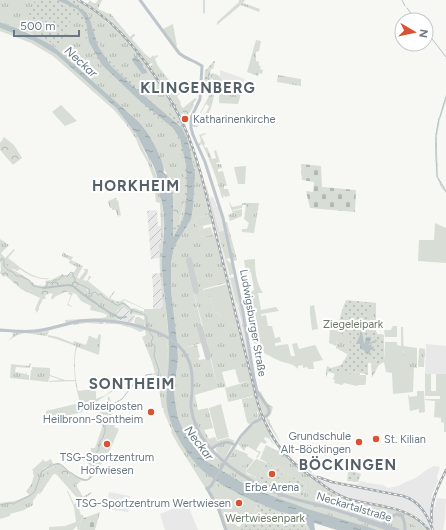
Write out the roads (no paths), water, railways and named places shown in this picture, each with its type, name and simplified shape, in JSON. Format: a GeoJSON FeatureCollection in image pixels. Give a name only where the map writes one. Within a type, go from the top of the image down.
{"type":"FeatureCollection","features":[{"type":"Feature","properties":{"kind":"main road","name":"Ludwigsburger Straße"},"geometry":{"type":"LineString","coordinates":[[140,0],[177,51],[185,58],[199,64],[202,68],[200,98],[192,117],[191,128],[211,178],[226,230],[244,317],[254,378],[258,393],[269,409],[267,415],[247,428],[234,443]]}},
{"type":"Feature","properties":{"kind":"main road","name":"Neckartalstraße"},"geometry":{"type":"LineString","coordinates":[[0,330],[27,332],[71,323],[90,321],[117,322],[144,328],[172,340],[186,356],[191,367],[191,403],[193,418],[199,432],[212,451],[228,465],[261,486],[280,494],[399,530]]}},
{"type":"Feature","properties":{"kind":"main road"},"geometry":{"type":"LineString","coordinates":[[212,451],[221,442],[234,443],[227,458],[208,488],[219,510],[226,530]]}},
{"type":"Feature","properties":{"kind":"main road","name":"Neckartalstraße"},"geometry":{"type":"LineString","coordinates":[[328,509],[390,530]]}},
{"type":"Feature","properties":{"kind":"main road"},"geometry":{"type":"LineString","coordinates":[[379,524],[385,524],[393,516],[398,515],[402,516],[404,520],[404,530]]}},
{"type":"Feature","properties":{"kind":"main road"},"geometry":{"type":"LineString","coordinates":[[399,530],[391,523],[392,519],[396,516],[402,519],[404,530]]}},
{"type":"Feature","properties":{"kind":"main road","name":"Neckartalstraße"},"geometry":{"type":"LineString","coordinates":[[358,519],[394,530]]}},
{"type":"Feature","properties":{"kind":"water"},"geometry":{"type":"Polygon","coordinates":[[[57,0],[67,0],[86,12],[98,46],[111,66],[182,128],[188,142],[195,174],[193,206],[191,219],[174,247],[171,263],[171,290],[178,359],[174,392],[178,418],[184,432],[205,460],[252,488],[305,508],[378,530],[337,530],[314,523],[315,530],[310,530],[305,522],[297,517],[275,510],[247,498],[211,477],[197,465],[181,443],[170,419],[167,405],[169,346],[162,270],[164,216],[159,194],[161,193],[153,165],[136,133],[116,108],[57,55],[34,41],[0,28],[0,22],[34,36],[54,47],[143,126],[152,139],[159,154],[164,168],[163,172],[168,176],[167,178],[173,197],[173,236],[182,222],[185,212],[187,192],[186,164],[180,139],[173,128],[140,101],[102,65],[89,42],[86,21],[82,14],[77,9],[57,0]]]}},
{"type":"Feature","properties":{"kind":"water"},"geometry":{"type":"Polygon","coordinates":[[[135,56],[143,64],[143,67],[147,73],[142,74],[134,64],[132,60],[135,56]]]}},
{"type":"Feature","properties":{"kind":"water"},"geometry":{"type":"Polygon","coordinates":[[[361,330],[363,330],[364,343],[366,337],[370,337],[369,345],[372,347],[374,346],[373,350],[370,350],[368,354],[365,353],[364,350],[360,349],[360,344],[356,344],[361,330]]]}},
{"type":"Feature","properties":{"kind":"waterway"},"geometry":{"type":"LineString","coordinates":[[204,0],[204,13]]}},
{"type":"Feature","properties":{"kind":"waterway"},"geometry":{"type":"LineString","coordinates":[[402,0],[405,6]]}},
{"type":"Feature","properties":{"kind":"waterway"},"geometry":{"type":"LineString","coordinates":[[407,8],[410,12]]}},
{"type":"Feature","properties":{"kind":"waterway"},"geometry":{"type":"LineString","coordinates":[[434,41],[446,57]]}},
{"type":"Feature","properties":{"kind":"waterway"},"geometry":{"type":"LineString","coordinates":[[209,73],[209,81]]}},
{"type":"Feature","properties":{"kind":"waterway"},"geometry":{"type":"LineString","coordinates":[[440,117],[445,100]]}},
{"type":"Feature","properties":{"kind":"waterway"},"geometry":{"type":"LineString","coordinates":[[436,135],[439,118]]}},
{"type":"Feature","properties":{"kind":"waterway"},"geometry":{"type":"LineString","coordinates":[[436,137],[436,156]]}},
{"type":"Feature","properties":{"kind":"waterway"},"geometry":{"type":"LineString","coordinates":[[436,157],[437,177]]}},
{"type":"Feature","properties":{"kind":"waterway"},"geometry":{"type":"LineString","coordinates":[[438,178],[446,191]]}},
{"type":"Feature","properties":{"kind":"waterway"},"geometry":{"type":"LineString","coordinates":[[0,261],[3,259],[4,266],[16,276],[29,280],[33,286],[43,288],[47,286],[48,282],[51,283],[63,276],[68,276],[71,272],[73,273],[75,282],[89,289],[90,294],[95,292],[98,295],[101,294],[103,297],[116,305],[122,303],[132,310],[145,315],[147,318],[149,332],[153,337],[151,343],[155,346],[154,356],[159,370],[158,377],[167,389]]}},
{"type":"Feature","properties":{"kind":"waterway"},"geometry":{"type":"LineString","coordinates":[[43,288],[68,285],[73,286]]}},
{"type":"Feature","properties":{"kind":"waterway"},"geometry":{"type":"LineString","coordinates":[[74,287],[97,304]]}},
{"type":"Feature","properties":{"kind":"waterway"},"geometry":{"type":"LineString","coordinates":[[99,306],[106,310]]}},
{"type":"Feature","properties":{"kind":"waterway"},"geometry":{"type":"LineString","coordinates":[[107,311],[119,318],[126,317]]}},
{"type":"Feature","properties":{"kind":"waterway"},"geometry":{"type":"LineString","coordinates":[[370,343],[373,341],[375,343],[375,340],[377,341]]}},
{"type":"Feature","properties":{"kind":"waterway"},"geometry":{"type":"LineString","coordinates":[[0,505],[10,503],[13,504],[31,495],[35,491],[42,471],[56,464],[60,464],[79,478],[86,480],[90,478],[92,474],[94,457],[99,449],[100,441],[103,438],[105,426],[112,411],[112,405],[122,399],[136,381],[141,381],[146,375],[152,374]]}},
{"type":"Feature","properties":{"kind":"railway"},"geometry":{"type":"LineString","coordinates":[[78,0],[101,15],[130,43],[167,94],[187,132],[202,178],[258,404],[264,420],[276,442],[295,464],[336,494],[359,502],[402,511],[421,522],[429,530]]}},
{"type":"Feature","properties":{"kind":"railway"},"geometry":{"type":"LineString","coordinates":[[432,522],[431,515],[433,502],[446,470]]}},
{"type":"Feature","properties":{"kind":"railway"},"geometry":{"type":"LineString","coordinates":[[318,477],[332,482],[409,498],[422,509],[433,530]]}},
{"type":"Feature","properties":{"kind":"place","name":"Katharinenkirche"},"geometry":{"type":"Point","coordinates":[185,119]}},
{"type":"Feature","properties":{"kind":"place","name":"Polizeiposten Heilbronn-Sontheim"},"geometry":{"type":"Point","coordinates":[151,412]}},
{"type":"Feature","properties":{"kind":"place","name":"St. Kilian"},"geometry":{"type":"Point","coordinates":[376,439]}},
{"type":"Feature","properties":{"kind":"place","name":"Grundschule Alt-Böckingen"},"geometry":{"type":"Point","coordinates":[359,442]}},
{"type":"Feature","properties":{"kind":"place","name":"TSG-Sportzentrum Hofwiesen"},"geometry":{"type":"Point","coordinates":[107,444]}},
{"type":"Feature","properties":{"kind":"place","name":"Erbe Arena"},"geometry":{"type":"Point","coordinates":[272,474]}},
{"type":"Feature","properties":{"kind":"place","name":"TSG-Sportzentrum Wertwiesen"},"geometry":{"type":"Point","coordinates":[239,503]}},
{"type":"Feature","properties":{"kind":"district","name":"KLINGENBERG"},"geometry":{"type":"Point","coordinates":[198,88]}},
{"type":"Feature","properties":{"kind":"district","name":"HORKHEIM"},"geometry":{"type":"Point","coordinates":[136,186]}},
{"type":"Feature","properties":{"kind":"district","name":"SONTHEIM"},"geometry":{"type":"Point","coordinates":[132,384]}},
{"type":"Feature","properties":{"kind":"district","name":"BÖCKINGEN"},"geometry":{"type":"Point","coordinates":[348,465]}},
{"type":"Feature","properties":{"kind":"water label","name":"Neckar"},"geometry":{"type":"Point","coordinates":[81,62]}},
{"type":"Feature","properties":{"kind":"water label","name":"Neckar"},"geometry":{"type":"Point","coordinates":[199,443]}},
{"type":"Feature","properties":{"kind":"park label","name":"Ziegeleipark"},"geometry":{"type":"Point","coordinates":[353,324]}},
{"type":"Feature","properties":{"kind":"park label","name":"Wertwiesenpark"},"geometry":{"type":"Point","coordinates":[265,518]}}]}
